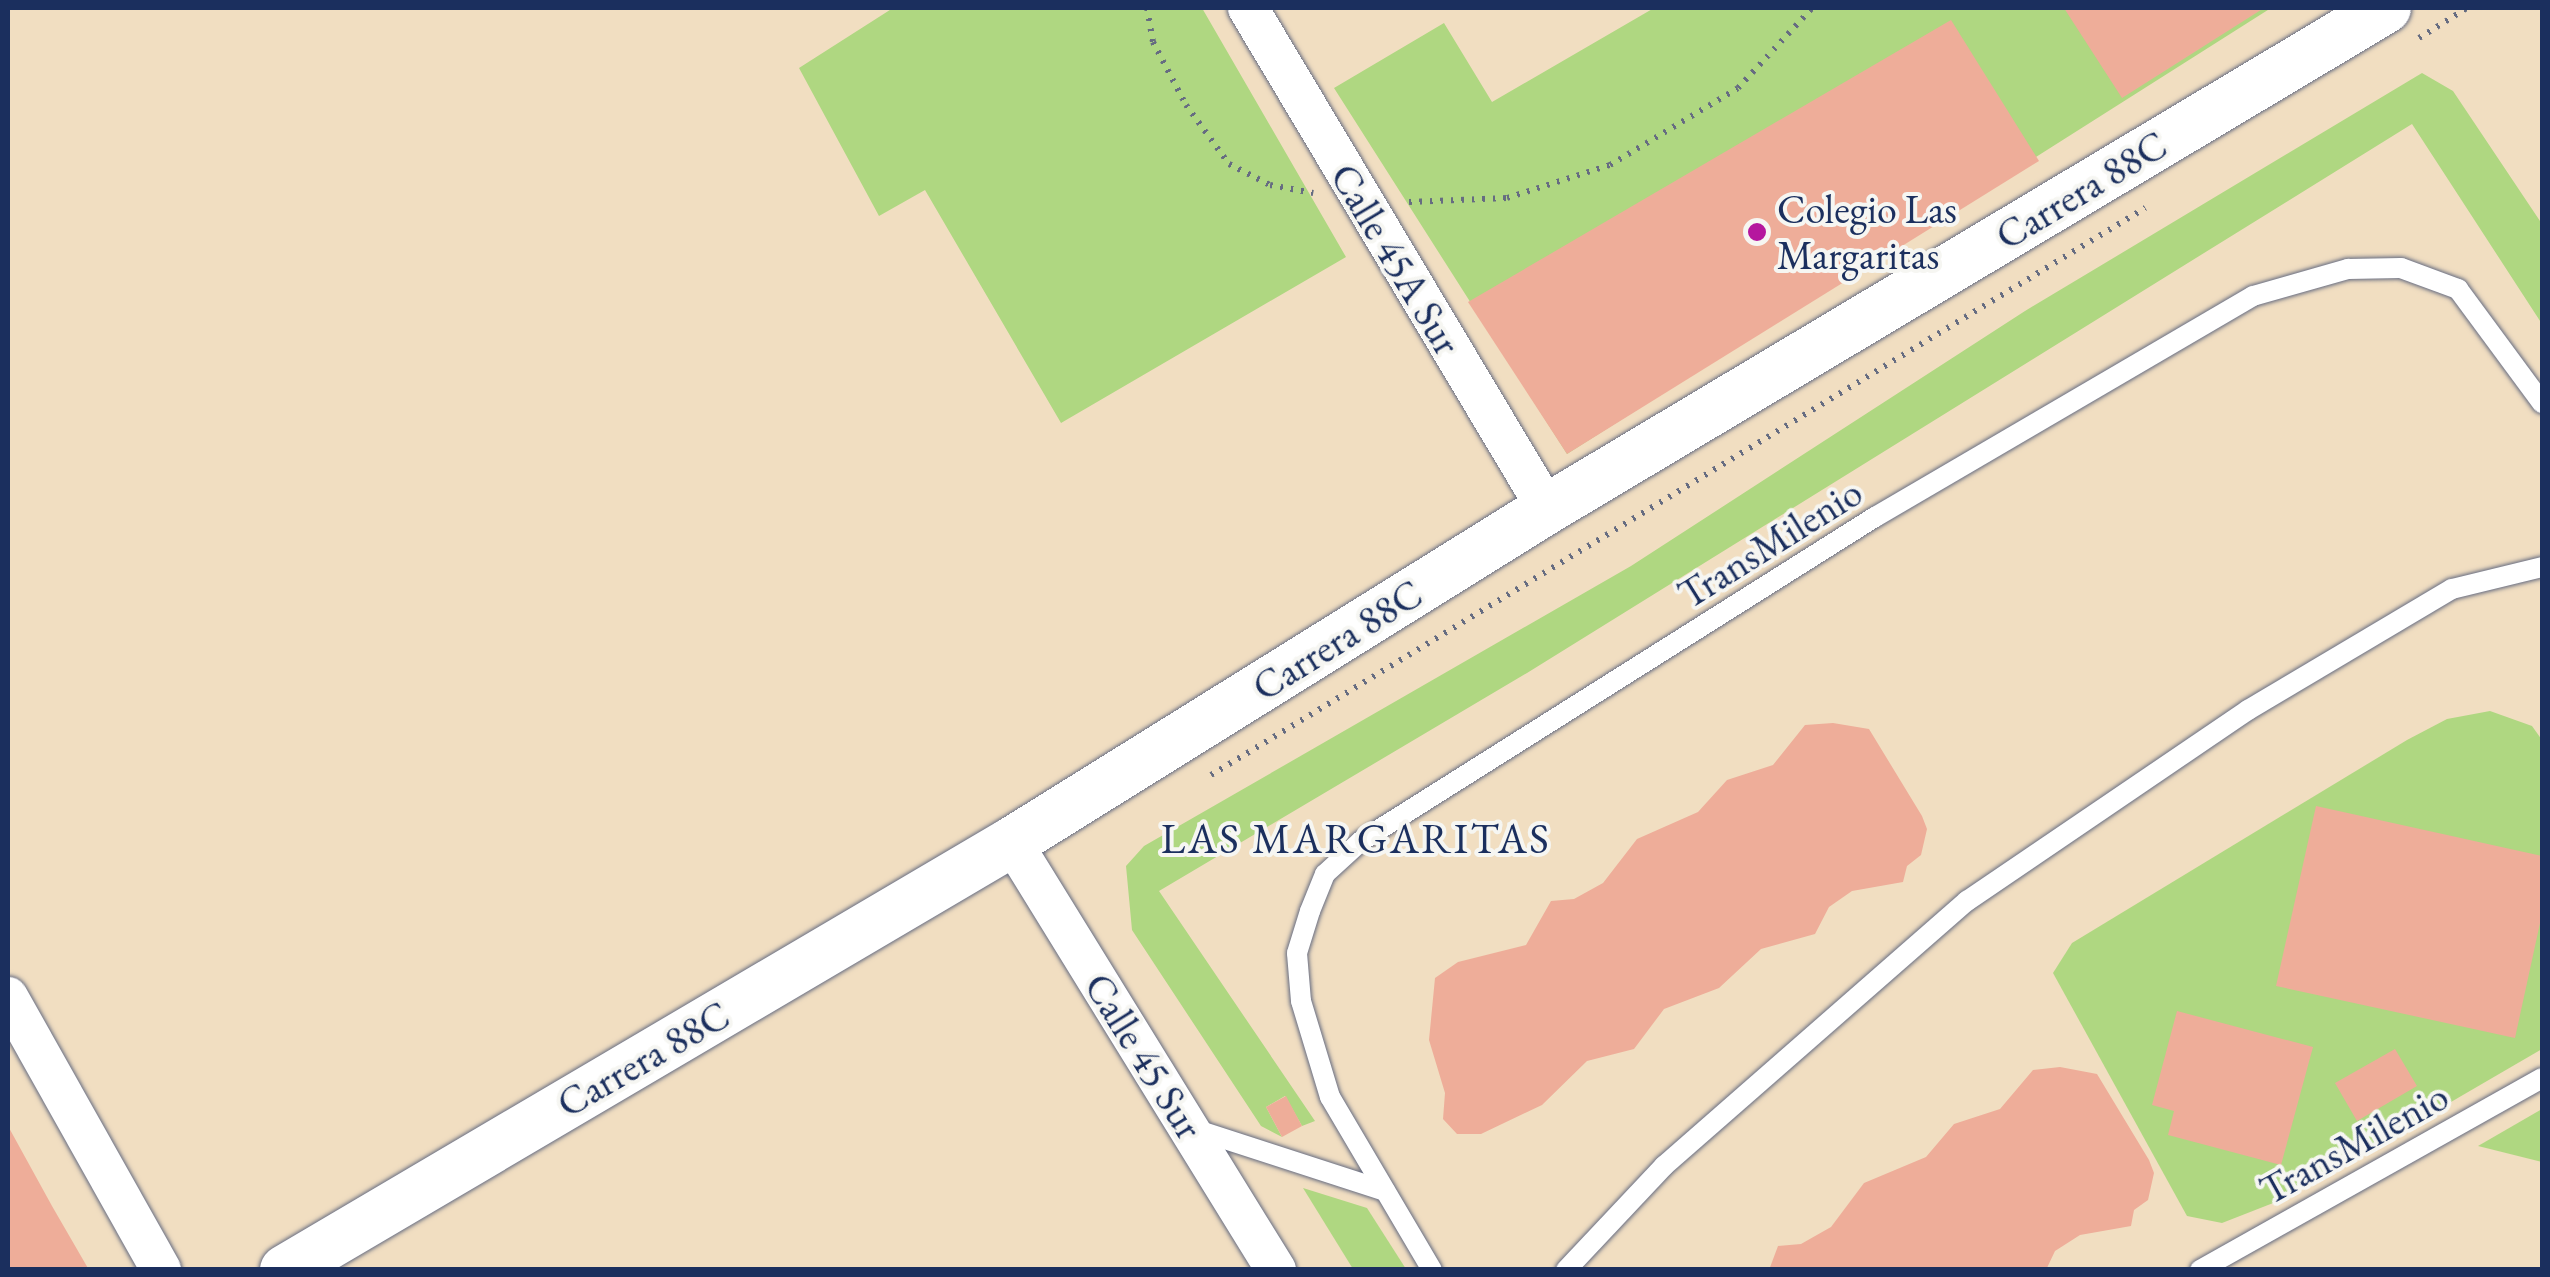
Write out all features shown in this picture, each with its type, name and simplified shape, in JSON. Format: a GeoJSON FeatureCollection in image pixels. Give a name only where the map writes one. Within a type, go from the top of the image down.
{"type":"FeatureCollection","features":[{"type":"Feature","properties":{"kind":"street","name":"Calle 45A Sur"},"geometry":{"type":"LineString","coordinates":[[1248,8],[1547,509]]}},
{"type":"Feature","properties":{"kind":"street","name":"Carrera 88C"},"geometry":{"type":"LineString","coordinates":[[285,1270],[1012,842],[1547,509],[2386,8]]}},
{"type":"Feature","properties":{"kind":"street","name":"Calle 45 Sur"},"geometry":{"type":"LineString","coordinates":[[1012,842],[1276,1270]]}},
{"type":"Feature","properties":{"kind":"street"},"geometry":{"type":"LineString","coordinates":[[8,997],[161,1270]]}},
{"type":"Feature","properties":{"kind":"lane","name":"TransMilenio"},"geometry":{"type":"LineString","coordinates":[[1432,1270],[1330,1097],[1310,1045],[1297,953],[1324,874],[1361,841],[1876,518],[2253,296],[2348,269],[2415,273],[2458,290],[2542,403]]}},
{"type":"Feature","properties":{"kind":"lane"},"geometry":{"type":"LineString","coordinates":[[1566,1270],[1664,1166],[1967,901],[2248,710],[2452,589],[2542,567]]}},
{"type":"Feature","properties":{"kind":"lane","name":"TransMilenio"},"geometry":{"type":"LineString","coordinates":[[2200,1270],[2542,1078]]}},
{"type":"Feature","properties":{"kind":"lane"},"geometry":{"type":"LineString","coordinates":[[1187,1127],[1385,1191]]}},
{"type":"Feature","properties":{"kind":"path"},"geometry":{"type":"LineString","coordinates":[[1147,8],[1153,42],[1186,106],[1229,164],[1270,185],[1361,202],[1506,198],[1610,165],[1738,88],[1812,8]]}},
{"type":"Feature","properties":{"kind":"green space"},"geometry":{"type":"Polygon","coordinates":[[[893,8],[1202,8],[1346,257],[1061,423],[925,190],[879,216],[799,68],[893,8]]]}},
{"type":"Feature","properties":{"kind":"green space"},"geometry":{"type":"Polygon","coordinates":[[[1654,8],[2271,8],[1567,454],[1334,88],[1444,23],[1492,102],[1654,8]]]}},
{"type":"Feature","properties":{"kind":"green space"},"geometry":{"type":"Polygon","coordinates":[[[2422,73],[2453,91],[2542,224],[2542,324],[2412,124],[1527,673],[1159,891],[1315,1121],[1302,1126],[1285,1096],[1266,1107],[1282,1137],[1261,1126],[1132,930],[1126,866],[1144,846],[1631,566],[2025,311],[2422,73]]]}},
{"type":"Feature","properties":{"kind":"green space"},"geometry":{"type":"Polygon","coordinates":[[[2490,711],[2532,726],[2542,740],[2542,1049],[2286,1198],[2222,1223],[2187,1216],[2053,973],[2072,943],[2407,740],[2447,719],[2490,711]]]}},
{"type":"Feature","properties":{"kind":"green space"},"geometry":{"type":"Polygon","coordinates":[[[2542,1109],[2542,1162],[2478,1146],[2542,1109]]]}},
{"type":"Feature","properties":{"kind":"green space"},"geometry":{"type":"Polygon","coordinates":[[[1303,1188],[1367,1208],[1406,1269],[1353,1269],[1303,1188]]]}},
{"type":"Feature","properties":{"kind":"building"},"geometry":{"type":"Polygon","coordinates":[[[2064,8],[2264,8],[2122,98],[2064,8]]]}},
{"type":"Feature","properties":{"kind":"building","name":"Colegio Las Margaritas"},"geometry":{"type":"Polygon","coordinates":[[[1951,20],[2039,161],[1567,454],[1468,302],[1951,20]]]}},
{"type":"Feature","properties":{"kind":"building"},"geometry":{"type":"Polygon","coordinates":[[[1833,723],[1869,729],[1922,816],[1927,829],[1921,855],[1907,866],[1903,882],[1852,891],[1829,907],[1815,934],[1761,949],[1719,988],[1664,1009],[1634,1049],[1587,1061],[1542,1105],[1481,1134],[1457,1134],[1443,1119],[1445,1093],[1429,1040],[1435,978],[1458,962],[1526,945],[1551,901],[1574,899],[1603,883],[1637,839],[1698,812],[1727,780],[1773,765],[1805,725],[1833,723]]]}},
{"type":"Feature","properties":{"kind":"building"},"geometry":{"type":"Polygon","coordinates":[[[2316,806],[2542,856],[2542,914],[2515,1038],[2276,986],[2316,806]]]}},
{"type":"Feature","properties":{"kind":"building"},"geometry":{"type":"Polygon","coordinates":[[[2177,1011],[2313,1047],[2281,1165],[2168,1135],[2174,1111],[2152,1105],[2177,1011]]]}},
{"type":"Feature","properties":{"kind":"building"},"geometry":{"type":"Polygon","coordinates":[[[2395,1049],[2417,1086],[2357,1121],[2335,1083],[2395,1049]]]}},
{"type":"Feature","properties":{"kind":"building"},"geometry":{"type":"Polygon","coordinates":[[[2060,1067],[2097,1074],[2149,1160],[2154,1173],[2148,1200],[2134,1210],[2131,1226],[2080,1235],[2055,1251],[2046,1270],[1769,1270],[1778,1246],[1801,1244],[1831,1227],[1864,1183],[1926,1157],[1954,1124],[2000,1109],[2033,1070],[2060,1067]]]}},
{"type":"Feature","properties":{"kind":"building"},"geometry":{"type":"Polygon","coordinates":[[[1286,1096],[1302,1126],[1282,1137],[1266,1107],[1286,1096]]]}},
{"type":"Feature","properties":{"kind":"building"},"geometry":{"type":"Polygon","coordinates":[[[8,1126],[52,1206],[89,1270],[8,1270],[8,1126]]]}},
{"type":"Feature","properties":{"kind":"place","name":"Colegio Las Margaritas"},"geometry":{"type":"Point","coordinates":[1757,232]}},
{"type":"Feature","properties":{"kind":"district","name":"LAS MARGARITAS"},"geometry":{"type":"Point","coordinates":[1356,839]}}]}
